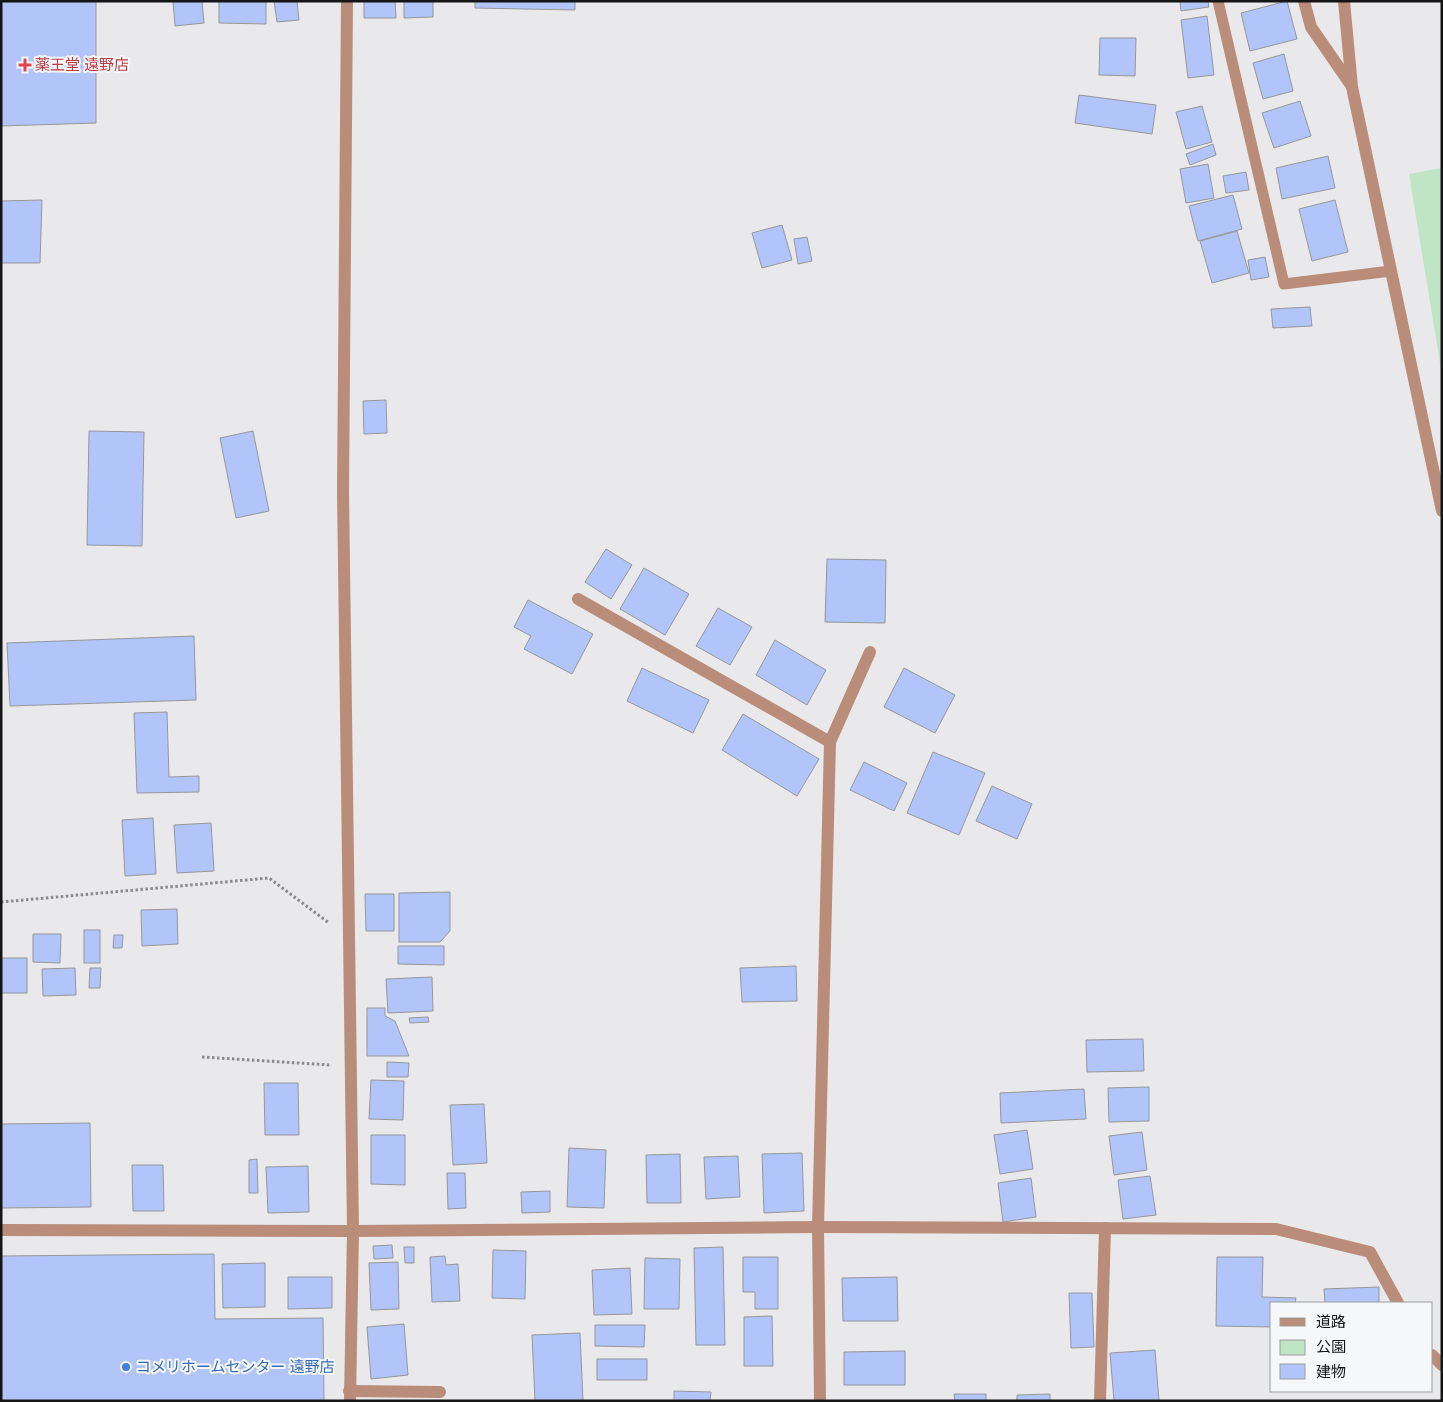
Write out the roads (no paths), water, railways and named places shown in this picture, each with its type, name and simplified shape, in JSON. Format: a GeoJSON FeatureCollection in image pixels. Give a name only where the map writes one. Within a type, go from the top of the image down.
{"type":"FeatureCollection","features":[{"type":"Feature","properties":{"kind":"street"},"geometry":{"type":"LineString","coordinates":[[347,1],[343,491],[353,1231],[349,1396],[440,1392]]}},
{"type":"Feature","properties":{"kind":"street"},"geometry":{"type":"LineString","coordinates":[[1304,1],[1312,27],[1352,87]]}},
{"type":"Feature","properties":{"kind":"street"},"geometry":{"type":"LineString","coordinates":[[1344,1],[1352,87],[1442,511]]}},
{"type":"Feature","properties":{"kind":"street"},"geometry":{"type":"LineString","coordinates":[[578,599],[830,742]]}},
{"type":"Feature","properties":{"kind":"street"},"geometry":{"type":"LineString","coordinates":[[820,1401],[818,1227],[830,742],[870,652]]}},
{"type":"Feature","properties":{"kind":"street"},"geometry":{"type":"LineString","coordinates":[[1,1230],[353,1231],[818,1227],[1276,1229],[1370,1252],[1397,1302]]}},
{"type":"Feature","properties":{"kind":"street"},"geometry":{"type":"LineString","coordinates":[[1100,1401],[1105,1228]]}},
{"type":"Feature","properties":{"kind":"street"},"geometry":{"type":"LineString","coordinates":[[1433,1356],[1442,1365]]}},
{"type":"Feature","properties":{"kind":"lane"},"geometry":{"type":"LineString","coordinates":[[1218,1],[1284,284],[1391,271]]}},
{"type":"Feature","properties":{"kind":"place","name":"薬王堂 遠野店"},"geometry":{"type":"Point","coordinates":[25,65]}},
{"type":"Feature","properties":{"kind":"place","name":"コメリホームセンター 遠野店"},"geometry":{"type":"Point","coordinates":[126,1367]}}]}
